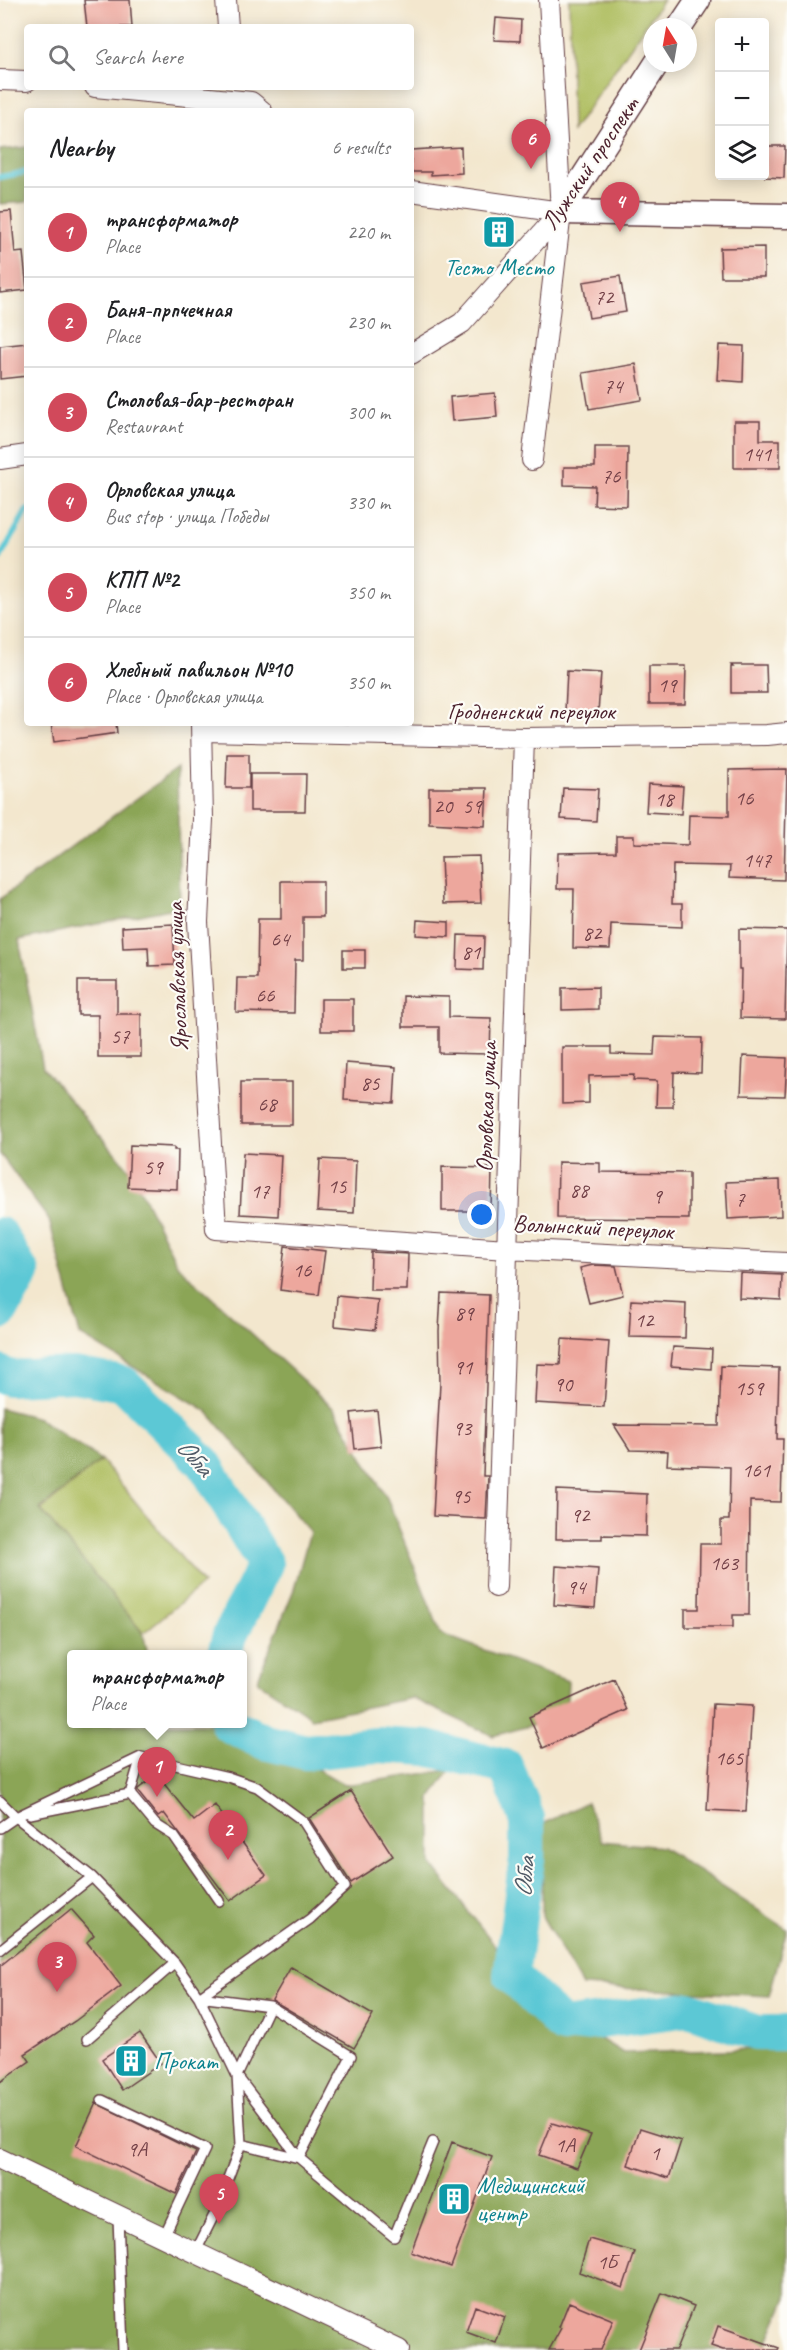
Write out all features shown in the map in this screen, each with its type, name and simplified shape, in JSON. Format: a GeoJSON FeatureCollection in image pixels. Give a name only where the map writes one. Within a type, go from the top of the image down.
{"type":"FeatureCollection","features":[{"type":"Feature","properties":{"kind":"street"},"geometry":{"type":"LineString","coordinates":[[226,0],[228,24]]}},
{"type":"Feature","properties":{"kind":"street"},"geometry":{"type":"LineString","coordinates":[[532,460],[561,212],[549,0]]}},
{"type":"Feature","properties":{"kind":"street"},"geometry":{"type":"LineString","coordinates":[[686,18],[698,0]]}},
{"type":"Feature","properties":{"kind":"street","name":"Лужский проспект"},"geometry":{"type":"LineString","coordinates":[[414,352],[462,323],[561,212],[651,72]]}},
{"type":"Feature","properties":{"kind":"street"},"geometry":{"type":"LineString","coordinates":[[0,80],[24,81]]}},
{"type":"Feature","properties":{"kind":"street"},"geometry":{"type":"LineString","coordinates":[[131,90],[253,100]]}},
{"type":"Feature","properties":{"kind":"street"},"geometry":{"type":"LineString","coordinates":[[414,191],[561,212],[787,216]]}},
{"type":"Feature","properties":{"kind":"street"},"geometry":{"type":"LineString","coordinates":[[0,459],[24,455]]}},
{"type":"Feature","properties":{"kind":"street","name":"Гродненский переулок"},"geometry":{"type":"LineString","coordinates":[[202,727],[524,738],[787,733]]}},
{"type":"Feature","properties":{"kind":"street","name":"Ярославская улица"},"geometry":{"type":"LineString","coordinates":[[202,727],[203,819],[198,921],[216,1229]]}},
{"type":"Feature","properties":{"kind":"street","name":"Орловская улица"},"geometry":{"type":"LineString","coordinates":[[496,1587],[524,738]]}},
{"type":"Feature","properties":{"kind":"street","name":"Волынский переулок"},"geometry":{"type":"LineString","coordinates":[[216,1229],[507,1249],[787,1263]]}},
{"type":"Feature","properties":{"kind":"street"},"geometry":{"type":"LineString","coordinates":[[0,2159],[399,2350]]}},
{"type":"Feature","properties":{"kind":"lane"},"geometry":{"type":"LineString","coordinates":[[130,1794],[141,1756]]}},
{"type":"Feature","properties":{"kind":"lane"},"geometry":{"type":"LineString","coordinates":[[0,1828],[16,1817],[141,1756],[228,1777],[257,1787],[303,1821],[345,1887],[310,1919],[199,1997]]}},
{"type":"Feature","properties":{"kind":"lane"},"geometry":{"type":"LineString","coordinates":[[16,1817],[130,1794]]}},
{"type":"Feature","properties":{"kind":"lane"},"geometry":{"type":"LineString","coordinates":[[130,1794],[155,1824],[174,1836],[219,1901]]}},
{"type":"Feature","properties":{"kind":"lane"},"geometry":{"type":"LineString","coordinates":[[0,1801],[16,1817],[92,1877],[175,1963],[199,1997],[237,2076],[299,2158],[394,2237],[433,2142]]}},
{"type":"Feature","properties":{"kind":"lane"},"geometry":{"type":"LineString","coordinates":[[0,1950],[92,1877]]}},
{"type":"Feature","properties":{"kind":"lane"},"geometry":{"type":"LineString","coordinates":[[87,2039],[175,1963]]}},
{"type":"Feature","properties":{"kind":"lane"},"geometry":{"type":"LineString","coordinates":[[199,1997],[270,2006],[351,2056],[299,2158]]}},
{"type":"Feature","properties":{"kind":"lane"},"geometry":{"type":"LineString","coordinates":[[195,2253],[214,2215],[241,2144],[237,2076],[270,2006]]}},
{"type":"Feature","properties":{"kind":"lane"},"geometry":{"type":"LineString","coordinates":[[102,2100],[205,2150],[163,2238]]}},
{"type":"Feature","properties":{"kind":"lane"},"geometry":{"type":"LineString","coordinates":[[241,2144],[299,2158]]}},
{"type":"Feature","properties":{"kind":"lane"},"geometry":{"type":"LineString","coordinates":[[118,2217],[123,2350]]}},
{"type":"Feature","properties":{"kind":"green space"},"geometry":{"type":"Polygon","coordinates":[[[569,0],[663,0],[651,18],[643,18],[643,29],[572,132],[569,0]]]}},
{"type":"Feature","properties":{"kind":"green space"},"geometry":{"type":"Polygon","coordinates":[[[24,147],[24,202],[0,204],[0,150],[24,147]]]}},
{"type":"Feature","properties":{"kind":"green space"},"geometry":{"type":"Polygon","coordinates":[[[177,769],[180,907],[19,940],[43,1068],[132,1173],[178,1266],[334,1409],[387,1498],[441,1634],[568,1681],[566,1716],[493,1736],[412,1698],[312,1718],[257,1681],[294,1589],[310,1532],[207,1411],[80,1335],[49,1220],[0,1154],[0,899],[177,769]]]}},
{"type":"Feature","properties":{"kind":"green space"},"geometry":{"type":"Polygon","coordinates":[[[0,1408],[38,1418],[101,1460],[40,1509],[143,1633],[147,1650],[67,1650],[67,1728],[246,1728],[345,1785],[450,1770],[431,1798],[431,1864],[539,2001],[623,2053],[787,2048],[787,2297],[764,2350],[0,2350],[0,1408]]]}},
{"type":"Feature","properties":{"kind":"green space"},"geometry":{"type":"Polygon","coordinates":[[[101,1460],[203,1584],[143,1633],[41,1510],[101,1460]]]}},
{"type":"Feature","properties":{"kind":"green space"},"geometry":{"type":"Polygon","coordinates":[[[587,1802],[602,1841],[662,1847],[787,1929],[769,1996],[582,1986],[542,1916],[543,1824],[587,1802]]]}},
{"type":"Feature","properties":{"kind":"building"},"geometry":{"type":"Polygon","coordinates":[[[84,0],[130,0],[132,24],[87,24],[84,0]]]}},
{"type":"Feature","properties":{"kind":"building"},"geometry":{"type":"Polygon","coordinates":[[[496,18],[521,20],[520,41],[494,40],[496,18]]]}},
{"type":"Feature","properties":{"kind":"building"},"geometry":{"type":"Polygon","coordinates":[[[769,146],[785,146],[784,178],[769,177],[769,146]]]}},
{"type":"Feature","properties":{"kind":"building"},"geometry":{"type":"Polygon","coordinates":[[[461,147],[462,173],[431,175],[431,172],[414,172],[414,150],[461,147]]]}},
{"type":"Feature","properties":{"kind":"building"},"geometry":{"type":"Polygon","coordinates":[[[11,211],[15,253],[23,252],[24,290],[0,293],[0,212],[11,211]]]}},
{"type":"Feature","properties":{"kind":"building","name":"Тесто Место"},"geometry":{"type":"Polygon","coordinates":[[[487,220],[512,221],[512,244],[486,244],[487,220]]]}},
{"type":"Feature","properties":{"kind":"building"},"geometry":{"type":"Polygon","coordinates":[[[764,247],[764,277],[721,277],[720,248],[764,247]]]}},
{"type":"Feature","properties":{"kind":"building"},"geometry":{"type":"Polygon","coordinates":[[[620,276],[626,312],[589,318],[583,282],[620,276]]]}},
{"type":"Feature","properties":{"kind":"building"},"geometry":{"type":"Polygon","coordinates":[[[24,343],[24,376],[0,379],[0,346],[24,343]]]}},
{"type":"Feature","properties":{"kind":"building"},"geometry":{"type":"Polygon","coordinates":[[[719,345],[744,346],[743,382],[717,380],[719,345]]]}},
{"type":"Feature","properties":{"kind":"building"},"geometry":{"type":"Polygon","coordinates":[[[636,364],[642,400],[589,409],[583,373],[636,364]]]}},
{"type":"Feature","properties":{"kind":"building"},"geometry":{"type":"Polygon","coordinates":[[[495,393],[497,417],[452,421],[450,397],[495,393]]]}},
{"type":"Feature","properties":{"kind":"building"},"geometry":{"type":"Polygon","coordinates":[[[734,421],[760,421],[760,440],[780,440],[780,468],[734,468],[734,421]]]}},
{"type":"Feature","properties":{"kind":"building"},"geometry":{"type":"Polygon","coordinates":[[[595,447],[628,447],[627,506],[594,505],[595,486],[564,485],[564,467],[595,467],[595,447]]]}},
{"type":"Feature","properties":{"kind":"building"},"geometry":{"type":"Polygon","coordinates":[[[731,665],[766,665],[767,693],[731,693],[731,667],[733,667],[731,665]]]}},
{"type":"Feature","properties":{"kind":"building"},"geometry":{"type":"Polygon","coordinates":[[[649,666],[686,666],[685,704],[649,704],[649,666]]]}},
{"type":"Feature","properties":{"kind":"building"},"geometry":{"type":"Polygon","coordinates":[[[567,671],[601,673],[598,712],[565,711],[567,671]]]}},
{"type":"Feature","properties":{"kind":"building"},"geometry":{"type":"Polygon","coordinates":[[[51,726],[116,726],[117,733],[54,742],[51,726]]]}},
{"type":"Feature","properties":{"kind":"building"},"geometry":{"type":"Polygon","coordinates":[[[227,754],[249,754],[249,788],[226,788],[227,754]]]}},
{"type":"Feature","properties":{"kind":"building"},"geometry":{"type":"Polygon","coordinates":[[[787,769],[784,880],[729,878],[730,866],[673,865],[672,904],[682,904],[682,927],[611,924],[610,949],[573,948],[574,889],[557,889],[558,853],[616,852],[616,836],[634,836],[634,843],[688,845],[689,815],[729,816],[729,770],[787,769]]]}},
{"type":"Feature","properties":{"kind":"building"},"geometry":{"type":"Polygon","coordinates":[[[250,774],[306,774],[305,811],[250,811],[250,774]]]}},
{"type":"Feature","properties":{"kind":"building"},"geometry":{"type":"Polygon","coordinates":[[[648,784],[683,786],[681,814],[646,812],[648,784]]]}},
{"type":"Feature","properties":{"kind":"building"},"geometry":{"type":"Polygon","coordinates":[[[429,788],[487,788],[485,826],[429,823],[429,788]]]}},
{"type":"Feature","properties":{"kind":"building"},"geometry":{"type":"Polygon","coordinates":[[[563,788],[598,789],[596,821],[561,819],[563,788]]]}},
{"type":"Feature","properties":{"kind":"building"},"geometry":{"type":"Polygon","coordinates":[[[479,856],[481,903],[443,904],[441,857],[479,856]]]}},
{"type":"Feature","properties":{"kind":"building"},"geometry":{"type":"Polygon","coordinates":[[[281,881],[323,881],[323,917],[303,917],[303,960],[295,960],[294,1013],[236,1012],[237,978],[257,978],[258,919],[281,919],[281,881]]]}},
{"type":"Feature","properties":{"kind":"building"},"geometry":{"type":"Polygon","coordinates":[[[417,920],[449,922],[449,937],[416,935],[417,920]]]}},
{"type":"Feature","properties":{"kind":"building"},"geometry":{"type":"Polygon","coordinates":[[[173,924],[175,965],[149,966],[148,947],[123,948],[122,927],[173,924]]]}},
{"type":"Feature","properties":{"kind":"building"},"geometry":{"type":"Polygon","coordinates":[[[739,929],[787,930],[785,1019],[740,1018],[739,929]]]}},
{"type":"Feature","properties":{"kind":"building"},"geometry":{"type":"Polygon","coordinates":[[[458,935],[484,936],[483,970],[457,969],[458,935]]]}},
{"type":"Feature","properties":{"kind":"building"},"geometry":{"type":"Polygon","coordinates":[[[343,950],[365,950],[365,968],[343,968],[343,950]]]}},
{"type":"Feature","properties":{"kind":"building"},"geometry":{"type":"Polygon","coordinates":[[[78,981],[117,981],[117,1014],[141,1014],[141,1057],[98,1057],[98,1015],[78,1015],[78,981]]]}},
{"type":"Feature","properties":{"kind":"building"},"geometry":{"type":"Polygon","coordinates":[[[598,987],[598,1009],[562,1010],[562,988],[598,987]]]}},
{"type":"Feature","properties":{"kind":"building"},"geometry":{"type":"Polygon","coordinates":[[[403,996],[449,997],[449,1017],[491,1018],[490,1054],[439,1053],[439,1027],[403,1027],[403,996]]]}},
{"type":"Feature","properties":{"kind":"building"},"geometry":{"type":"Polygon","coordinates":[[[321,999],[353,999],[353,1031],[321,1031],[321,999]]]}},
{"type":"Feature","properties":{"kind":"building"},"geometry":{"type":"Polygon","coordinates":[[[655,1037],[702,1038],[701,1073],[674,1072],[673,1107],[656,1107],[657,1081],[633,1080],[634,1075],[589,1076],[589,1103],[562,1104],[562,1047],[611,1047],[611,1054],[654,1055],[655,1037]]]}},
{"type":"Feature","properties":{"kind":"building"},"geometry":{"type":"Polygon","coordinates":[[[743,1056],[787,1058],[785,1096],[741,1095],[743,1056]]]}},
{"type":"Feature","properties":{"kind":"building"},"geometry":{"type":"Polygon","coordinates":[[[346,1063],[396,1067],[394,1103],[344,1100],[346,1063]]]}},
{"type":"Feature","properties":{"kind":"building"},"geometry":{"type":"Polygon","coordinates":[[[241,1082],[292,1082],[292,1125],[241,1125],[241,1082]]]}},
{"type":"Feature","properties":{"kind":"building"},"geometry":{"type":"Polygon","coordinates":[[[130,1145],[174,1147],[174,1150],[178,1150],[177,1189],[128,1187],[130,1145]]]}},
{"type":"Feature","properties":{"kind":"building"},"geometry":{"type":"Polygon","coordinates":[[[243,1153],[281,1155],[278,1216],[240,1214],[243,1153]]]}},
{"type":"Feature","properties":{"kind":"building"},"geometry":{"type":"Polygon","coordinates":[[[320,1159],[356,1161],[354,1213],[317,1211],[320,1159]]]}},
{"type":"Feature","properties":{"kind":"building"},"geometry":{"type":"Polygon","coordinates":[[[558,1162],[600,1163],[600,1172],[689,1173],[689,1219],[557,1218],[558,1162]]]}},
{"type":"Feature","properties":{"kind":"building"},"geometry":{"type":"Polygon","coordinates":[[[442,1167],[492,1168],[491,1211],[442,1211],[442,1167]]]}},
{"type":"Feature","properties":{"kind":"building"},"geometry":{"type":"Polygon","coordinates":[[[780,1180],[781,1216],[728,1219],[726,1182],[780,1180]]]}},
{"type":"Feature","properties":{"kind":"building"},"geometry":{"type":"Polygon","coordinates":[[[285,1246],[325,1251],[319,1295],[280,1290],[285,1246]]]}},
{"type":"Feature","properties":{"kind":"building"},"geometry":{"type":"Polygon","coordinates":[[[371,1252],[408,1254],[407,1290],[370,1290],[371,1252]]]}},
{"type":"Feature","properties":{"kind":"building"},"geometry":{"type":"Polygon","coordinates":[[[593,1265],[616,1266],[623,1295],[589,1303],[580,1268],[593,1265]]]}},
{"type":"Feature","properties":{"kind":"building"},"geometry":{"type":"Polygon","coordinates":[[[740,1273],[782,1275],[781,1300],[739,1298],[740,1273]]]}},
{"type":"Feature","properties":{"kind":"building"},"geometry":{"type":"Polygon","coordinates":[[[441,1293],[489,1295],[483,1476],[488,1476],[486,1519],[433,1516],[440,1383],[441,1293]]]}},
{"type":"Feature","properties":{"kind":"building"},"geometry":{"type":"Polygon","coordinates":[[[337,1296],[378,1300],[375,1330],[335,1326],[337,1296]]]}},
{"type":"Feature","properties":{"kind":"building"},"geometry":{"type":"Polygon","coordinates":[[[631,1300],[686,1303],[685,1338],[629,1337],[631,1300]]]}},
{"type":"Feature","properties":{"kind":"building"},"geometry":{"type":"Polygon","coordinates":[[[562,1339],[609,1342],[604,1407],[535,1403],[537,1364],[560,1365],[562,1339]]]}},
{"type":"Feature","properties":{"kind":"building"},"geometry":{"type":"Polygon","coordinates":[[[673,1347],[712,1349],[711,1369],[671,1366],[673,1347]]]}},
{"type":"Feature","properties":{"kind":"building"},"geometry":{"type":"Polygon","coordinates":[[[721,1366],[779,1368],[777,1439],[783,1439],[781,1502],[750,1501],[749,1615],[733,1615],[733,1627],[685,1627],[685,1609],[699,1609],[700,1544],[721,1544],[721,1520],[729,1520],[730,1467],[667,1465],[668,1451],[630,1450],[614,1425],[719,1426],[721,1366]]]}},
{"type":"Feature","properties":{"kind":"building"},"geometry":{"type":"Polygon","coordinates":[[[377,1410],[381,1446],[355,1449],[351,1413],[377,1410]]]}},
{"type":"Feature","properties":{"kind":"building"},"geometry":{"type":"Polygon","coordinates":[[[557,1490],[647,1494],[646,1536],[602,1535],[602,1539],[556,1539],[557,1490]]]}},
{"type":"Feature","properties":{"kind":"building"},"geometry":{"type":"Polygon","coordinates":[[[556,1566],[598,1569],[595,1608],[554,1605],[556,1566]]]}},
{"type":"Feature","properties":{"kind":"building"},"geometry":{"type":"Polygon","coordinates":[[[614,1679],[628,1710],[543,1748],[529,1717],[614,1679]]]}},
{"type":"Feature","properties":{"kind":"building"},"geometry":{"type":"Polygon","coordinates":[[[713,1704],[752,1706],[746,1812],[707,1810],[713,1704]]]}},
{"type":"Feature","properties":{"kind":"building"},"geometry":{"type":"Polygon","coordinates":[[[157,1775],[194,1821],[215,1805],[266,1875],[230,1901],[164,1813],[158,1817],[138,1792],[138,1789],[157,1775]]]}},
{"type":"Feature","properties":{"kind":"building"},"geometry":{"type":"Polygon","coordinates":[[[351,1791],[393,1856],[351,1883],[309,1818],[351,1791]]]}},
{"type":"Feature","properties":{"kind":"building"},"geometry":{"type":"Polygon","coordinates":[[[71,1909],[94,1935],[87,1942],[121,1986],[75,2021],[25,2054],[30,2061],[0,2082],[0,1966],[71,1909]]]}},
{"type":"Feature","properties":{"kind":"building"},"geometry":{"type":"Polygon","coordinates":[[[291,1967],[373,2015],[354,2048],[272,2000],[291,1967]]]}},
{"type":"Feature","properties":{"kind":"building","name":"Прокат"},"geometry":{"type":"Polygon","coordinates":[[[140,2033],[161,2063],[122,2090],[102,2059],[140,2033]]]}},
{"type":"Feature","properties":{"kind":"building"},"geometry":{"type":"Polygon","coordinates":[[[96,2103],[196,2152],[176,2194],[76,2146],[96,2103]]]}},
{"type":"Feature","properties":{"kind":"building"},"geometry":{"type":"Polygon","coordinates":[[[552,2123],[591,2135],[577,2168],[539,2155],[552,2123]]]}},
{"type":"Feature","properties":{"kind":"building"},"geometry":{"type":"Polygon","coordinates":[[[640,2128],[681,2141],[669,2178],[628,2165],[640,2128]]]}},
{"type":"Feature","properties":{"kind":"building","name":"Медицинский центр"},"geometry":{"type":"Polygon","coordinates":[[[452,2142],[492,2157],[451,2267],[411,2252],[452,2142]]]}},
{"type":"Feature","properties":{"kind":"building"},"geometry":{"type":"Polygon","coordinates":[[[589,2239],[635,2252],[623,2288],[579,2272],[589,2239]]]}},
{"type":"Feature","properties":{"kind":"building"},"geometry":{"type":"Polygon","coordinates":[[[662,2293],[694,2306],[676,2350],[639,2350],[662,2293]]]}},
{"type":"Feature","properties":{"kind":"building"},"geometry":{"type":"Polygon","coordinates":[[[569,2302],[613,2320],[601,2350],[549,2350],[561,2328],[559,2327],[569,2302]]]}},
{"type":"Feature","properties":{"kind":"building"},"geometry":{"type":"Polygon","coordinates":[[[475,2306],[505,2317],[496,2343],[466,2332],[475,2306]]]}},
{"type":"Feature","properties":{"kind":"building"},"geometry":{"type":"Polygon","coordinates":[[[718,2326],[779,2348],[778,2350],[723,2350],[711,2346],[718,2326]]]}},
{"type":"Feature","properties":{"kind":"waterway"},"geometry":{"type":"LineString","coordinates":[[0,177],[24,173]]}},
{"type":"Feature","properties":{"kind":"waterway"},"geometry":{"type":"LineString","coordinates":[[0,558],[24,515]]}},
{"type":"Feature","properties":{"kind":"waterway","name":"Обла"},"geometry":{"type":"LineString","coordinates":[[0,1235],[22,1273],[0,1312]]}},
{"type":"Feature","properties":{"kind":"waterway","name":"Обла"},"geometry":{"type":"LineString","coordinates":[[0,1373],[9,1378],[74,1375],[124,1384],[204,1463],[265,1564],[230,1635],[226,1650]]}},
{"type":"Feature","properties":{"kind":"waterway","name":"Обла"},"geometry":{"type":"LineString","coordinates":[[236,1728],[265,1742],[306,1752],[378,1745],[427,1748],[506,1767],[527,1818],[527,1859],[511,1975],[563,2026],[688,2009],[757,2033],[787,2033]]}},
{"type":"Feature","properties":{"kind":"place","name":"Хлебный павильон №10"},"geometry":{"type":"Point","coordinates":[531,169]}},
{"type":"Feature","properties":{"kind":"place","name":"Тесто Место"},"geometry":{"type":"Point","coordinates":[499,232]}},
{"type":"Feature","properties":{"kind":"place","name":"Орловская улица"},"geometry":{"type":"Point","coordinates":[620,232]}},
{"type":"Feature","properties":{"kind":"place","name":"трансформатор"},"geometry":{"type":"Point","coordinates":[157,1797]}},
{"type":"Feature","properties":{"kind":"place","name":"Баня-прпчечная"},"geometry":{"type":"Point","coordinates":[228,1860]}},
{"type":"Feature","properties":{"kind":"place","name":"Столовая-бар-ресторан"},"geometry":{"type":"Point","coordinates":[57,1992]}},
{"type":"Feature","properties":{"kind":"place","name":"Прокат"},"geometry":{"type":"Point","coordinates":[131,2061]}},
{"type":"Feature","properties":{"kind":"place","name":"Медицинский центр"},"geometry":{"type":"Point","coordinates":[454,2199]}},
{"type":"Feature","properties":{"kind":"place","name":"КПП №2"},"geometry":{"type":"Point","coordinates":[219,2224]}}]}
